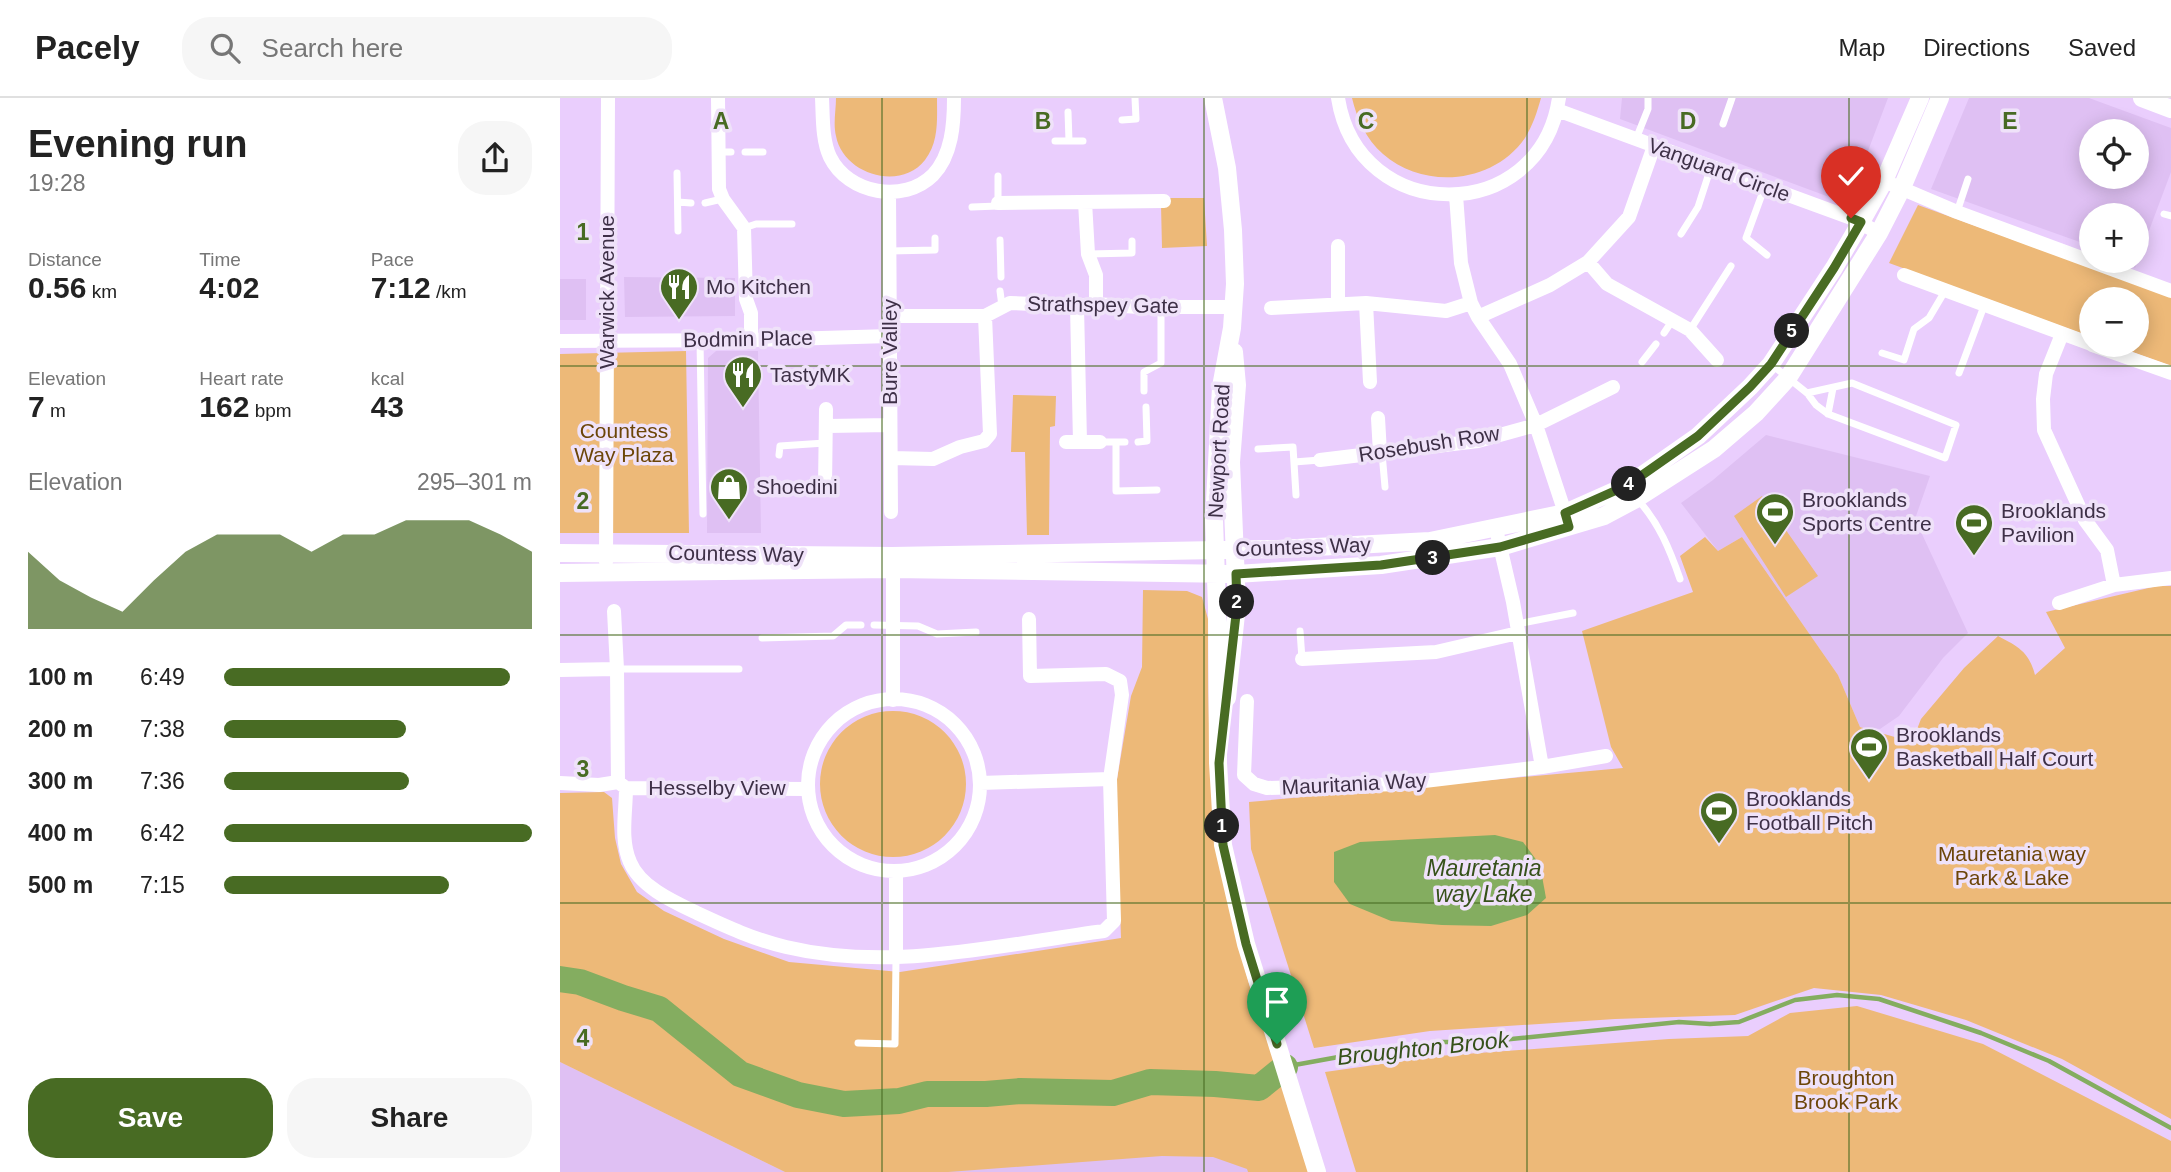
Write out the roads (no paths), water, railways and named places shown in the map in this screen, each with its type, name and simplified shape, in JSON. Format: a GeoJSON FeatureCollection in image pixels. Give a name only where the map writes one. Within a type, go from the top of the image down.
{"type":"FeatureCollection","features":[{"type":"Feature","properties":{"kind":"street","name":"Warwick Avenue"},"geometry":{"type":"LineString","coordinates":[[606,562],[608,98]]}},
{"type":"Feature","properties":{"kind":"street"},"geometry":{"type":"LineString","coordinates":[[718,98],[725,152],[719,189],[744,228],[746,299],[751,313],[751,340]]}},
{"type":"Feature","properties":{"kind":"street"},"geometry":{"type":"LineString","coordinates":[[822,98],[824,136],[830,157],[842,172],[857,184],[889,193],[909,189],[934,174],[950,144],[954,98]]}},
{"type":"Feature","properties":{"kind":"street","name":"Vanguard Circle"},"geometry":{"type":"LineString","coordinates":[[1338,98],[1341,116],[1353,144],[1373,167],[1398,184],[1426,194],[1456,195],[1490,187],[1521,169],[1537,152],[1549,132],[1558,104],[1636,139],[1861,222],[1879,233]]}},
{"type":"Feature","properties":{"kind":"street","name":"Countess Way"},"geometry":{"type":"LineString","coordinates":[[560,553],[606,562],[893,563],[1215,575],[1381,565],[1500,547],[1632,492],[1750,387],[1771,364],[1834,268],[1884,181],[1920,98]]}},
{"type":"Feature","properties":{"kind":"street"},"geometry":{"type":"LineString","coordinates":[[1632,492],[1714,449],[1756,413],[1788,378],[1879,233],[1901,190],[1940,98]]}},
{"type":"Feature","properties":{"kind":"street"},"geometry":{"type":"LineString","coordinates":[[2142,98],[2171,109]]}},
{"type":"Feature","properties":{"kind":"street","name":"Newport Road"},"geometry":{"type":"LineString","coordinates":[[1219,99],[1233,230],[1234,307],[1221,387],[1213,520],[1223,845],[1246,944],[1317,1172]]}},
{"type":"Feature","properties":{"kind":"street"},"geometry":{"type":"LineString","coordinates":[[1270,308],[1366,303],[1446,311],[1475,310],[1550,285],[1588,262],[1629,217],[1654,146]]}},
{"type":"Feature","properties":{"kind":"street"},"geometry":{"type":"LineString","coordinates":[[1884,181],[1957,212],[2079,254]]}},
{"type":"Feature","properties":{"kind":"street","name":"Bure Valley"},"geometry":{"type":"LineString","coordinates":[[889,193],[891,512]]}},
{"type":"Feature","properties":{"kind":"street"},"geometry":{"type":"LineString","coordinates":[[1456,195],[1461,263],[1475,310],[1510,364],[1536,425],[1567,520]]}},
{"type":"Feature","properties":{"kind":"street"},"geometry":{"type":"LineString","coordinates":[[998,203],[1164,201]]}},
{"type":"Feature","properties":{"kind":"street"},"geometry":{"type":"LineString","coordinates":[[1084,202],[1088,254],[1097,275],[1096,304]]}},
{"type":"Feature","properties":{"kind":"street"},"geometry":{"type":"LineString","coordinates":[[1338,246],[1338,304]]}},
{"type":"Feature","properties":{"kind":"street"},"geometry":{"type":"LineString","coordinates":[[1588,262],[1607,284],[1690,330],[1717,360]]}},
{"type":"Feature","properties":{"kind":"street"},"geometry":{"type":"LineString","coordinates":[[2130,273],[2171,291]]}},
{"type":"Feature","properties":{"kind":"street"},"geometry":{"type":"LineString","coordinates":[[1904,275],[2079,340]]}},
{"type":"Feature","properties":{"kind":"street","name":"Strathspey Gate"},"geometry":{"type":"LineString","coordinates":[[985,316],[1010,303],[1161,308],[1234,307]]}},
{"type":"Feature","properties":{"kind":"street"},"geometry":{"type":"LineString","coordinates":[[1366,303],[1370,382]]}},
{"type":"Feature","properties":{"kind":"street"},"geometry":{"type":"LineString","coordinates":[[1077,306],[1073,442],[1100,442]]}},
{"type":"Feature","properties":{"kind":"street"},"geometry":{"type":"LineString","coordinates":[[891,316],[985,316],[990,434],[984,442],[960,447],[933,459],[892,458]]}},
{"type":"Feature","properties":{"kind":"street"},"geometry":{"type":"LineString","coordinates":[[1219,763],[1237,606],[1231,462],[1237,386],[1232,328]]}},
{"type":"Feature","properties":{"kind":"street"},"geometry":{"type":"LineString","coordinates":[[2062,334],[2046,374],[2043,399],[2044,430],[2085,520],[2107,550],[2114,585]]}},
{"type":"Feature","properties":{"kind":"street","name":"Bodmin Place"},"geometry":{"type":"LineString","coordinates":[[560,341],[700,341],[890,336]]}},
{"type":"Feature","properties":{"kind":"street"},"geometry":{"type":"LineString","coordinates":[[2127,357],[2171,373]]}},
{"type":"Feature","properties":{"kind":"street","name":"Rosebush Row"},"geometry":{"type":"LineString","coordinates":[[1320,460],[1478,441],[1536,425],[1613,387]]}},
{"type":"Feature","properties":{"kind":"street"},"geometry":{"type":"LineString","coordinates":[[812,486],[825,487],[826,409]]}},
{"type":"Feature","properties":{"kind":"street"},"geometry":{"type":"LineString","coordinates":[[1378,418],[1381,453]]}},
{"type":"Feature","properties":{"kind":"street"},"geometry":{"type":"LineString","coordinates":[[827,426],[890,425]]}},
{"type":"Feature","properties":{"kind":"street","name":"Countess Way"},"geometry":{"type":"LineString","coordinates":[[893,563],[1430,541],[1567,520]]}},
{"type":"Feature","properties":{"kind":"street"},"geometry":{"type":"LineString","coordinates":[[1496,529],[1518,629],[1542,767]]}},
{"type":"Feature","properties":{"kind":"street","name":"Countess Way"},"geometry":{"type":"LineString","coordinates":[[560,573],[606,562]]}},
{"type":"Feature","properties":{"kind":"street"},"geometry":{"type":"LineString","coordinates":[[893,563],[893,700]]}},
{"type":"Feature","properties":{"kind":"street"},"geometry":{"type":"LineString","coordinates":[[2059,603],[2114,585],[2171,578]]}},
{"type":"Feature","properties":{"kind":"street"},"geometry":{"type":"LineString","coordinates":[[614,611],[624,830],[629,860],[635,871],[654,888],[716,922],[786,947],[841,956],[896,958],[1010,946],[1104,931],[1114,921],[1110,779],[1122,695],[1120,681],[1107,674],[1030,676],[1029,618]]}},
{"type":"Feature","properties":{"kind":"street"},"geometry":{"type":"LineString","coordinates":[[1302,659],[1436,652],[1518,629]]}},
{"type":"Feature","properties":{"kind":"street"},"geometry":{"type":"LineString","coordinates":[[560,670],[617,669]]}},
{"type":"Feature","properties":{"kind":"street"},"geometry":{"type":"LineString","coordinates":[[893,700],[925,705],[943,714],[958,728],[970,744],[980,783],[975,815],[965,834],[951,850],[933,862],[896,871],[864,866],[835,848],[816,821],[808,789],[813,756],[822,738],[836,722],[853,710],[872,702],[893,700]]}},
{"type":"Feature","properties":{"kind":"street","name":"Mauritania Way"},"geometry":{"type":"LineString","coordinates":[[1247,701],[1244,775],[1254,784],[1267,788],[1399,784],[1542,767],[1605,756]]}},
{"type":"Feature","properties":{"kind":"street"},"geometry":{"type":"LineString","coordinates":[[980,783],[1110,779]]}},
{"type":"Feature","properties":{"kind":"street","name":"Hesselby View"},"geometry":{"type":"LineString","coordinates":[[560,783],[808,789]]}},
{"type":"Feature","properties":{"kind":"street"},"geometry":{"type":"LineString","coordinates":[[896,871],[896,958]]}},
{"type":"Feature","properties":{"kind":"lane"},"geometry":{"type":"LineString","coordinates":[[1122,120],[1136,119],[1135,98]]}},
{"type":"Feature","properties":{"kind":"lane"},"geometry":{"type":"LineString","coordinates":[[1636,139],[1648,109],[1648,98]]}},
{"type":"Feature","properties":{"kind":"lane"},"geometry":{"type":"LineString","coordinates":[[1723,124],[1731,98]]}},
{"type":"Feature","properties":{"kind":"lane"},"geometry":{"type":"LineString","coordinates":[[1068,112],[1069,141]]}},
{"type":"Feature","properties":{"kind":"lane"},"geometry":{"type":"LineString","coordinates":[[1055,141],[1083,141]]}},
{"type":"Feature","properties":{"kind":"lane"},"geometry":{"type":"LineString","coordinates":[[745,152],[763,152]]}},
{"type":"Feature","properties":{"kind":"lane"},"geometry":{"type":"LineString","coordinates":[[1681,234],[1698,207],[1711,167]]}},
{"type":"Feature","properties":{"kind":"lane"},"geometry":{"type":"LineString","coordinates":[[677,173],[678,230]]}},
{"type":"Feature","properties":{"kind":"lane"},"geometry":{"type":"LineString","coordinates":[[972,207],[998,206],[998,176]]}},
{"type":"Feature","properties":{"kind":"lane"},"geometry":{"type":"LineString","coordinates":[[1957,212],[1968,179]]}},
{"type":"Feature","properties":{"kind":"lane"},"geometry":{"type":"LineString","coordinates":[[1765,186],[1746,238],[1767,255]]}},
{"type":"Feature","properties":{"kind":"lane"},"geometry":{"type":"LineString","coordinates":[[705,203],[723,199]]}},
{"type":"Feature","properties":{"kind":"lane"},"geometry":{"type":"LineString","coordinates":[[678,202],[691,202]]}},
{"type":"Feature","properties":{"kind":"lane"},"geometry":{"type":"LineString","coordinates":[[744,228],[756,224],[792,225]]}},
{"type":"Feature","properties":{"kind":"lane"},"geometry":{"type":"LineString","coordinates":[[890,251],[935,250],[935,238]]}},
{"type":"Feature","properties":{"kind":"lane"},"geometry":{"type":"LineString","coordinates":[[1000,240],[1000,276]]}},
{"type":"Feature","properties":{"kind":"lane"},"geometry":{"type":"LineString","coordinates":[[1088,254],[1132,253],[1132,241]]}},
{"type":"Feature","properties":{"kind":"lane"},"geometry":{"type":"LineString","coordinates":[[1690,330],[1731,266]]}},
{"type":"Feature","properties":{"kind":"lane"},"geometry":{"type":"LineString","coordinates":[[1000,291],[1002,306]]}},
{"type":"Feature","properties":{"kind":"lane"},"geometry":{"type":"LineString","coordinates":[[1882,353],[1904,360],[1914,329],[1929,318],[1945,291]]}},
{"type":"Feature","properties":{"kind":"lane"},"geometry":{"type":"LineString","coordinates":[[1959,373],[1984,306]]}},
{"type":"Feature","properties":{"kind":"lane"},"geometry":{"type":"LineString","coordinates":[[1144,391],[1144,372],[1161,363],[1161,308]]}},
{"type":"Feature","properties":{"kind":"lane"},"geometry":{"type":"LineString","coordinates":[[1664,333],[1673,320]]}},
{"type":"Feature","properties":{"kind":"lane"},"geometry":{"type":"LineString","coordinates":[[700,341],[704,514]]}},
{"type":"Feature","properties":{"kind":"lane"},"geometry":{"type":"LineString","coordinates":[[1642,362],[1656,344]]}},
{"type":"Feature","properties":{"kind":"lane"},"geometry":{"type":"LineString","coordinates":[[1771,364],[1828,414],[1945,458],[1956,425],[1852,383],[1807,393]]}},
{"type":"Feature","properties":{"kind":"lane"},"geometry":{"type":"LineString","coordinates":[[1828,414],[1833,388]]}},
{"type":"Feature","properties":{"kind":"lane"},"geometry":{"type":"LineString","coordinates":[[1138,442],[1147,441],[1146,407]]}},
{"type":"Feature","properties":{"kind":"lane"},"geometry":{"type":"LineString","coordinates":[[1100,442],[1120,442],[1116,491],[1157,490]]}},
{"type":"Feature","properties":{"kind":"lane"},"geometry":{"type":"LineString","coordinates":[[779,455],[780,446],[826,443]]}},
{"type":"Feature","properties":{"kind":"lane"},"geometry":{"type":"LineString","coordinates":[[1258,449],[1293,447],[1296,495]]}},
{"type":"Feature","properties":{"kind":"lane"},"geometry":{"type":"LineString","coordinates":[[1381,453],[1385,487]]}},
{"type":"Feature","properties":{"kind":"lane"},"geometry":{"type":"LineString","coordinates":[[1294,462],[1320,460]]}},
{"type":"Feature","properties":{"kind":"lane"},"geometry":{"type":"LineString","coordinates":[[1632,492],[1652,516],[1665,540],[1680,579]]}},
{"type":"Feature","properties":{"kind":"lane"},"geometry":{"type":"LineString","coordinates":[[1518,629],[1573,613]]}},
{"type":"Feature","properties":{"kind":"lane"},"geometry":{"type":"LineString","coordinates":[[762,638],[833,636],[846,625],[861,625]]}},
{"type":"Feature","properties":{"kind":"lane"},"geometry":{"type":"LineString","coordinates":[[874,625],[918,626],[937,634],[976,632]]}},
{"type":"Feature","properties":{"kind":"lane"},"geometry":{"type":"LineString","coordinates":[[1300,631],[1302,659]]}},
{"type":"Feature","properties":{"kind":"lane"},"geometry":{"type":"LineString","coordinates":[[617,669],[738,668]]}},
{"type":"Feature","properties":{"kind":"lane"},"geometry":{"type":"LineString","coordinates":[[858,1044],[895,1044],[896,958]]}},
{"type":"Feature","properties":{"kind":"water","name":"Mauretania way Lake"},"geometry":{"type":"Polygon","coordinates":[[[1495,835],[1523,842],[1540,865],[1546,898],[1527,915],[1491,926],[1391,921],[1350,904],[1334,882],[1334,852],[1360,842],[1495,835]]]}},
{"type":"Feature","properties":{"kind":"waterway","name":"Broughton Brook"},"geometry":{"type":"LineString","coordinates":[[560,979],[580,982],[659,1009],[740,1074],[798,1095],[844,1104],[899,1101],[927,1094],[1020,1091],[1113,1093],[1150,1082],[1259,1088],[1285,1067]]}},
{"type":"Feature","properties":{"kind":"waterway","name":"Broughton Brook"},"geometry":{"type":"LineString","coordinates":[[1289,1066],[1441,1042],[1482,1042],[1679,1022],[1739,1022],[1795,1000],[1837,995],[1879,999],[1981,1033],[2049,1061],[2171,1128]]}},
{"type":"Feature","properties":{"kind":"place","name":"Mo Kitchen"},"geometry":{"type":"Point","coordinates":[679,321]}},
{"type":"Feature","properties":{"kind":"place","name":"TastyMK"},"geometry":{"type":"Point","coordinates":[743,409]}},
{"type":"Feature","properties":{"kind":"place","name":"Shoedini"},"geometry":{"type":"Point","coordinates":[729,521]}},
{"type":"Feature","properties":{"kind":"place","name":"Brooklands Sports Centre"},"geometry":{"type":"Point","coordinates":[1775,546]}},
{"type":"Feature","properties":{"kind":"place","name":"Brooklands Pavilion"},"geometry":{"type":"Point","coordinates":[1974,557]}},
{"type":"Feature","properties":{"kind":"place","name":"Brooklands Basketball Half Court"},"geometry":{"type":"Point","coordinates":[1869,781]}},
{"type":"Feature","properties":{"kind":"place","name":"Brooklands Football Pitch"},"geometry":{"type":"Point","coordinates":[1719,845]}},
{"type":"Feature","properties":{"kind":"park label","name":"Countess Way Plaza"},"geometry":{"type":"Point","coordinates":[624,443]}},
{"type":"Feature","properties":{"kind":"park label","name":"Mauretania way Park & Lake"},"geometry":{"type":"Point","coordinates":[2012,866]}},
{"type":"Feature","properties":{"kind":"park label","name":"Broughton Brook Park"},"geometry":{"type":"Point","coordinates":[1846,1090]}}]}
